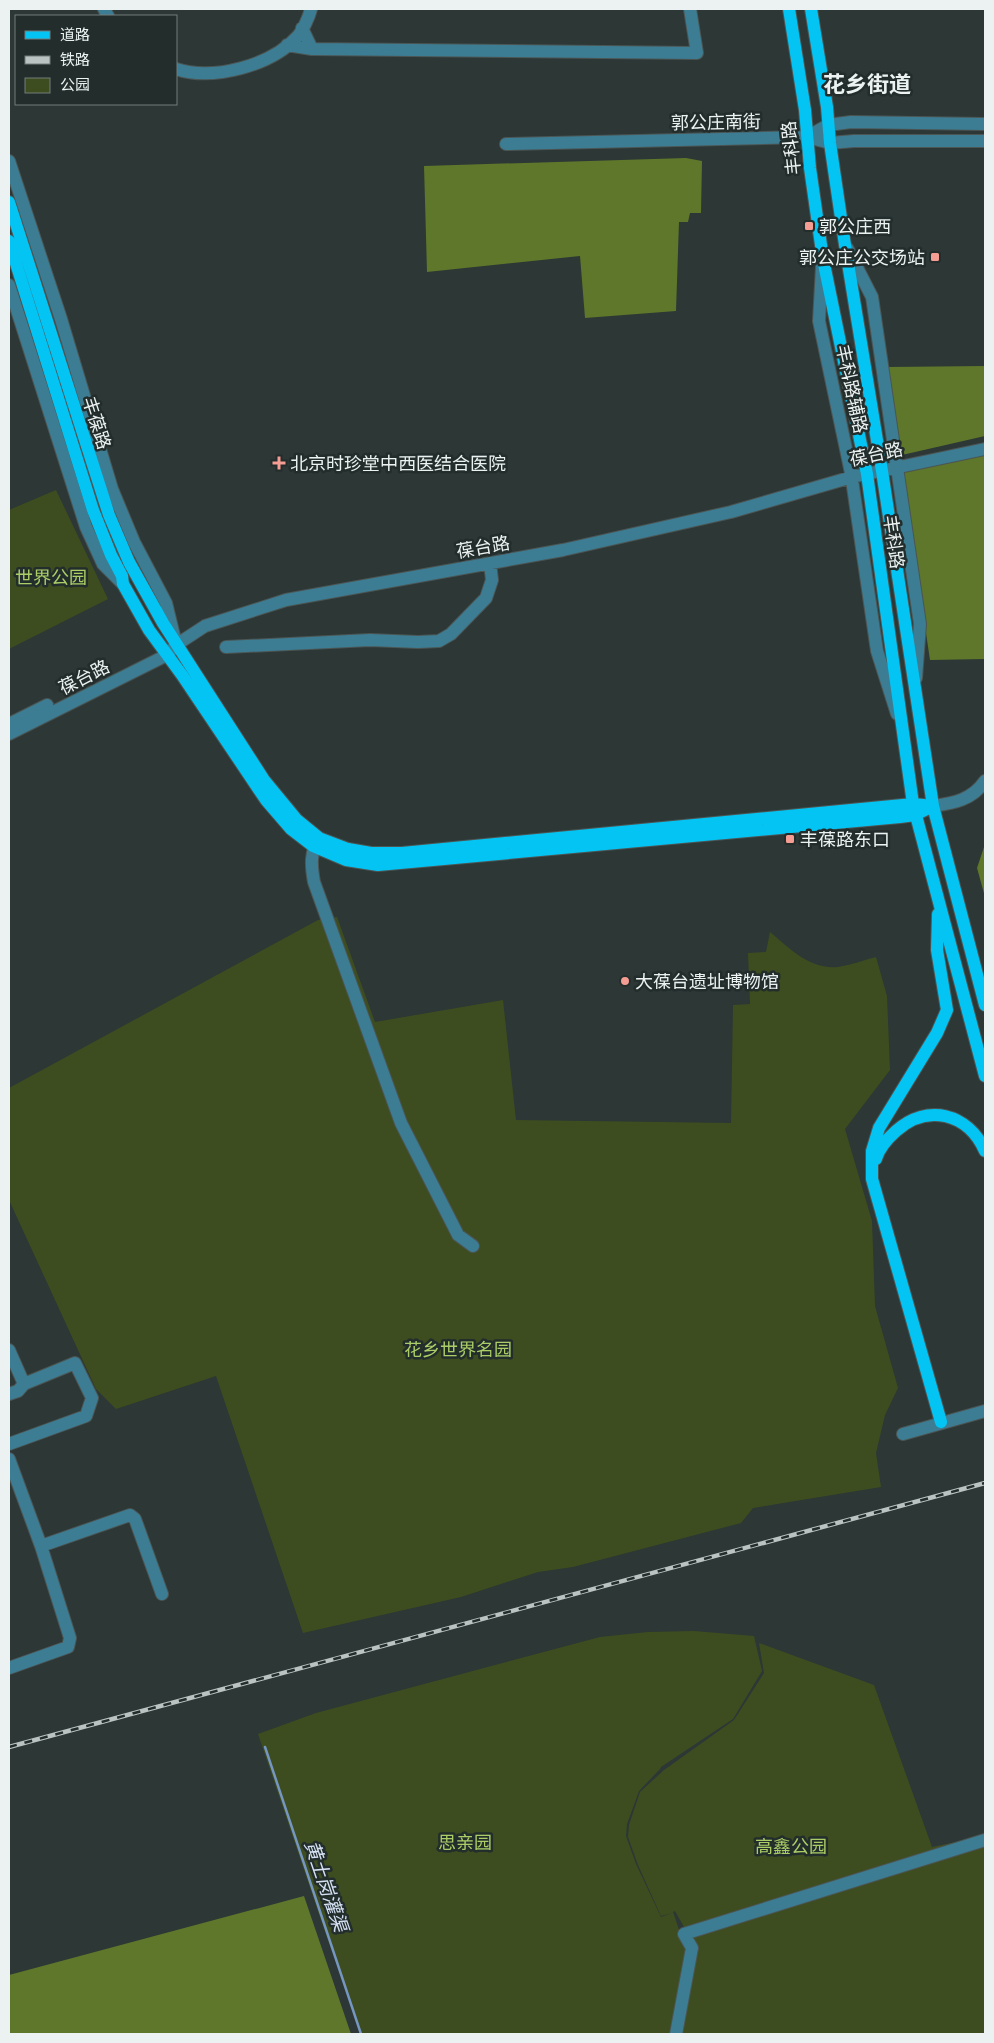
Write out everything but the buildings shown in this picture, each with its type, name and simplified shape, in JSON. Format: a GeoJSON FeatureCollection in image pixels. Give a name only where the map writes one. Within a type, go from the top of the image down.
{"type":"FeatureCollection","features":[{"type":"Feature","properties":{"kind":"main road","name":"丰科路"},"geometry":{"type":"LineString","coordinates":[[789,9],[823,259],[867,474],[914,810],[985,1076]]}},
{"type":"Feature","properties":{"kind":"main road","name":"丰科路"},"geometry":{"type":"LineString","coordinates":[[811,9],[827,107],[830,143],[845,245],[882,471],[933,806],[985,1006]]}},
{"type":"Feature","properties":{"kind":"main road","name":"丰葆路"},"geometry":{"type":"LineString","coordinates":[[9,202],[109,515],[129,562],[176,645],[264,780],[316,842]]}},
{"type":"Feature","properties":{"kind":"main road","name":"丰葆路"},"geometry":{"type":"LineString","coordinates":[[9,241],[89,501],[111,555],[122,576],[123,584],[149,630],[266,800],[291,829],[316,842]]}},
{"type":"Feature","properties":{"kind":"main road"},"geometry":{"type":"LineString","coordinates":[[316,842],[332,844],[359,852],[402,853],[914,810],[933,806]]}},
{"type":"Feature","properties":{"kind":"main road"},"geometry":{"type":"LineString","coordinates":[[939,902],[937,950],[947,1010],[938,1033],[878,1128],[872,1150],[872,1179],[941,1422]]}},
{"type":"Feature","properties":{"kind":"main road"},"geometry":{"type":"LineString","coordinates":[[967,936],[985,976]]}},
{"type":"Feature","properties":{"kind":"main road"},"geometry":{"type":"LineString","coordinates":[[872,1179],[877,1156],[886,1139],[902,1126],[918,1118],[936,1115],[954,1119],[967,1125],[985,1151]]}},
{"type":"Feature","properties":{"kind":"street"},"geometry":{"type":"LineString","coordinates":[[178,70],[187,72],[220,73],[265,60],[298,36],[311,9]]}},
{"type":"Feature","properties":{"kind":"street"},"geometry":{"type":"LineString","coordinates":[[287,45],[312,49],[697,53],[690,9]]}},
{"type":"Feature","properties":{"kind":"street"},"geometry":{"type":"LineString","coordinates":[[302,28],[312,49]]}},
{"type":"Feature","properties":{"kind":"street"},"geometry":{"type":"LineString","coordinates":[[807,137],[828,125],[851,122],[985,124]]}},
{"type":"Feature","properties":{"kind":"street","name":"郭公庄南街"},"geometry":{"type":"LineString","coordinates":[[506,144],[807,137],[830,143],[854,141],[985,141]]}},
{"type":"Feature","properties":{"kind":"street"},"geometry":{"type":"LineString","coordinates":[[9,161],[61,318],[112,489],[134,542],[166,603],[176,645]]}},
{"type":"Feature","properties":{"kind":"street","name":"丰科路辅路"},"geometry":{"type":"LineString","coordinates":[[845,245],[872,298],[920,624],[915,693]]}},
{"type":"Feature","properties":{"kind":"street","name":"丰科路辅路"},"geometry":{"type":"LineString","coordinates":[[823,259],[820,320],[852,477],[877,651],[902,730]]}},
{"type":"Feature","properties":{"kind":"street"},"geometry":{"type":"LineString","coordinates":[[9,285],[86,527],[103,564],[123,584]]}},
{"type":"Feature","properties":{"kind":"street","name":"葆台路"},"geometry":{"type":"LineString","coordinates":[[9,734],[165,652],[204,626],[286,600],[563,550],[731,512],[852,477],[985,449]]}},
{"type":"Feature","properties":{"kind":"street"},"geometry":{"type":"LineString","coordinates":[[226,647],[370,640],[418,642],[439,640],[451,634],[486,598],[492,580],[490,563]]}},
{"type":"Feature","properties":{"kind":"street","name":"葆台路"},"geometry":{"type":"LineString","coordinates":[[9,724],[165,652]]}},
{"type":"Feature","properties":{"kind":"street"},"geometry":{"type":"LineString","coordinates":[[933,806],[969,798],[979,790],[985,781]]}},
{"type":"Feature","properties":{"kind":"street"},"geometry":{"type":"LineString","coordinates":[[316,842],[311,864],[314,882],[401,1123],[458,1235],[473,1246]]}},
{"type":"Feature","properties":{"kind":"street"},"geometry":{"type":"LineString","coordinates":[[9,1350],[24,1384]]}},
{"type":"Feature","properties":{"kind":"street"},"geometry":{"type":"LineString","coordinates":[[9,1394],[18,1391],[24,1384],[76,1363],[92,1398],[86,1416],[9,1444]]}},
{"type":"Feature","properties":{"kind":"street"},"geometry":{"type":"LineString","coordinates":[[903,1434],[985,1411]]}},
{"type":"Feature","properties":{"kind":"street"},"geometry":{"type":"LineString","coordinates":[[9,1459],[41,1546],[70,1638],[68,1648],[9,1668]]}},
{"type":"Feature","properties":{"kind":"street"},"geometry":{"type":"LineString","coordinates":[[41,1546],[130,1516],[136,1519],[162,1594]]}},
{"type":"Feature","properties":{"kind":"street"},"geometry":{"type":"LineString","coordinates":[[676,2034],[692,1948],[684,1934],[985,1840]]}},
{"type":"Feature","properties":{"kind":"green space"},"geometry":{"type":"Polygon","coordinates":[[[686,158],[702,161],[701,213],[690,213],[688,222],[679,222],[676,311],[585,318],[580,256],[427,272],[424,166],[686,158]]]}},
{"type":"Feature","properties":{"kind":"green space"},"geometry":{"type":"Polygon","coordinates":[[[985,366],[985,436],[902,455],[887,367],[985,366]]]}},
{"type":"Feature","properties":{"kind":"green space"},"geometry":{"type":"Polygon","coordinates":[[[985,454],[985,659],[930,660],[902,472],[985,454]]]}},
{"type":"Feature","properties":{"kind":"green space","name":"世界公园"},"geometry":{"type":"Polygon","coordinates":[[[56,490],[108,599],[9,649],[9,510],[56,490]]]}},
{"type":"Feature","properties":{"kind":"green space"},"geometry":{"type":"Polygon","coordinates":[[[985,844],[985,897],[977,868],[985,844]]]}},
{"type":"Feature","properties":{"kind":"green space","name":"花乡世界名园"},"geometry":{"type":"Polygon","coordinates":[[[337,917],[375,1022],[503,1000],[516,1120],[731,1123],[733,1005],[750,1004],[748,953],[766,952],[770,932],[792,951],[818,965],[838,967],[876,957],[887,996],[890,1070],[845,1129],[872,1221],[875,1306],[898,1388],[885,1415],[876,1453],[881,1487],[753,1508],[741,1523],[573,1567],[538,1572],[461,1597],[303,1633],[216,1376],[116,1409],[96,1389],[9,1200],[9,1088],[318,920],[337,917]]]}},
{"type":"Feature","properties":{"kind":"green space"},"geometry":{"type":"Polygon","coordinates":[[[694,1631],[754,1636],[762,1671],[733,1719],[661,1767],[639,1791],[627,1824],[626,1836],[636,1864],[661,1917],[672,1913],[661,1916],[638,1865],[628,1837],[629,1825],[640,1792],[664,1770],[734,1720],[764,1673],[759,1643],[874,1685],[932,1847],[985,1836],[985,2034],[680,2034],[697,1950],[675,1911],[673,1912],[686,1950],[673,2034],[362,2034],[324,1929],[258,1734],[316,1713],[600,1637],[648,1632],[694,1631]]]}},
{"type":"Feature","properties":{"kind":"green space"},"geometry":{"type":"Polygon","coordinates":[[[304,1896],[351,2034],[9,2034],[9,1975],[304,1896]]]}},
{"type":"Feature","properties":{"kind":"waterway","name":"黄土岗灌渠"},"geometry":{"type":"LineString","coordinates":[[265,1747],[361,2034]]}},
{"type":"Feature","properties":{"kind":"railway"},"geometry":{"type":"LineString","coordinates":[[9,1747],[985,1483]]}},
{"type":"Feature","properties":{"kind":"place","name":"郭公庄西"},"geometry":{"type":"Point","coordinates":[809,226]}},
{"type":"Feature","properties":{"kind":"place","name":"郭公庄公交场站"},"geometry":{"type":"Point","coordinates":[935,257]}},
{"type":"Feature","properties":{"kind":"place","name":"北京时珍堂中西医结合医院"},"geometry":{"type":"Point","coordinates":[279,463]}},
{"type":"Feature","properties":{"kind":"place","name":"丰葆路东口"},"geometry":{"type":"Point","coordinates":[790,839]}},
{"type":"Feature","properties":{"kind":"place","name":"大葆台遗址博物馆"},"geometry":{"type":"Point","coordinates":[625,981]}},
{"type":"Feature","properties":{"kind":"district","name":"花乡街道"},"geometry":{"type":"Point","coordinates":[867,84]}},
{"type":"Feature","properties":{"kind":"park label","name":"思亲园"},"geometry":{"type":"Point","coordinates":[465,1842]}},
{"type":"Feature","properties":{"kind":"park label","name":"高鑫公园"},"geometry":{"type":"Point","coordinates":[791,1846]}}]}
